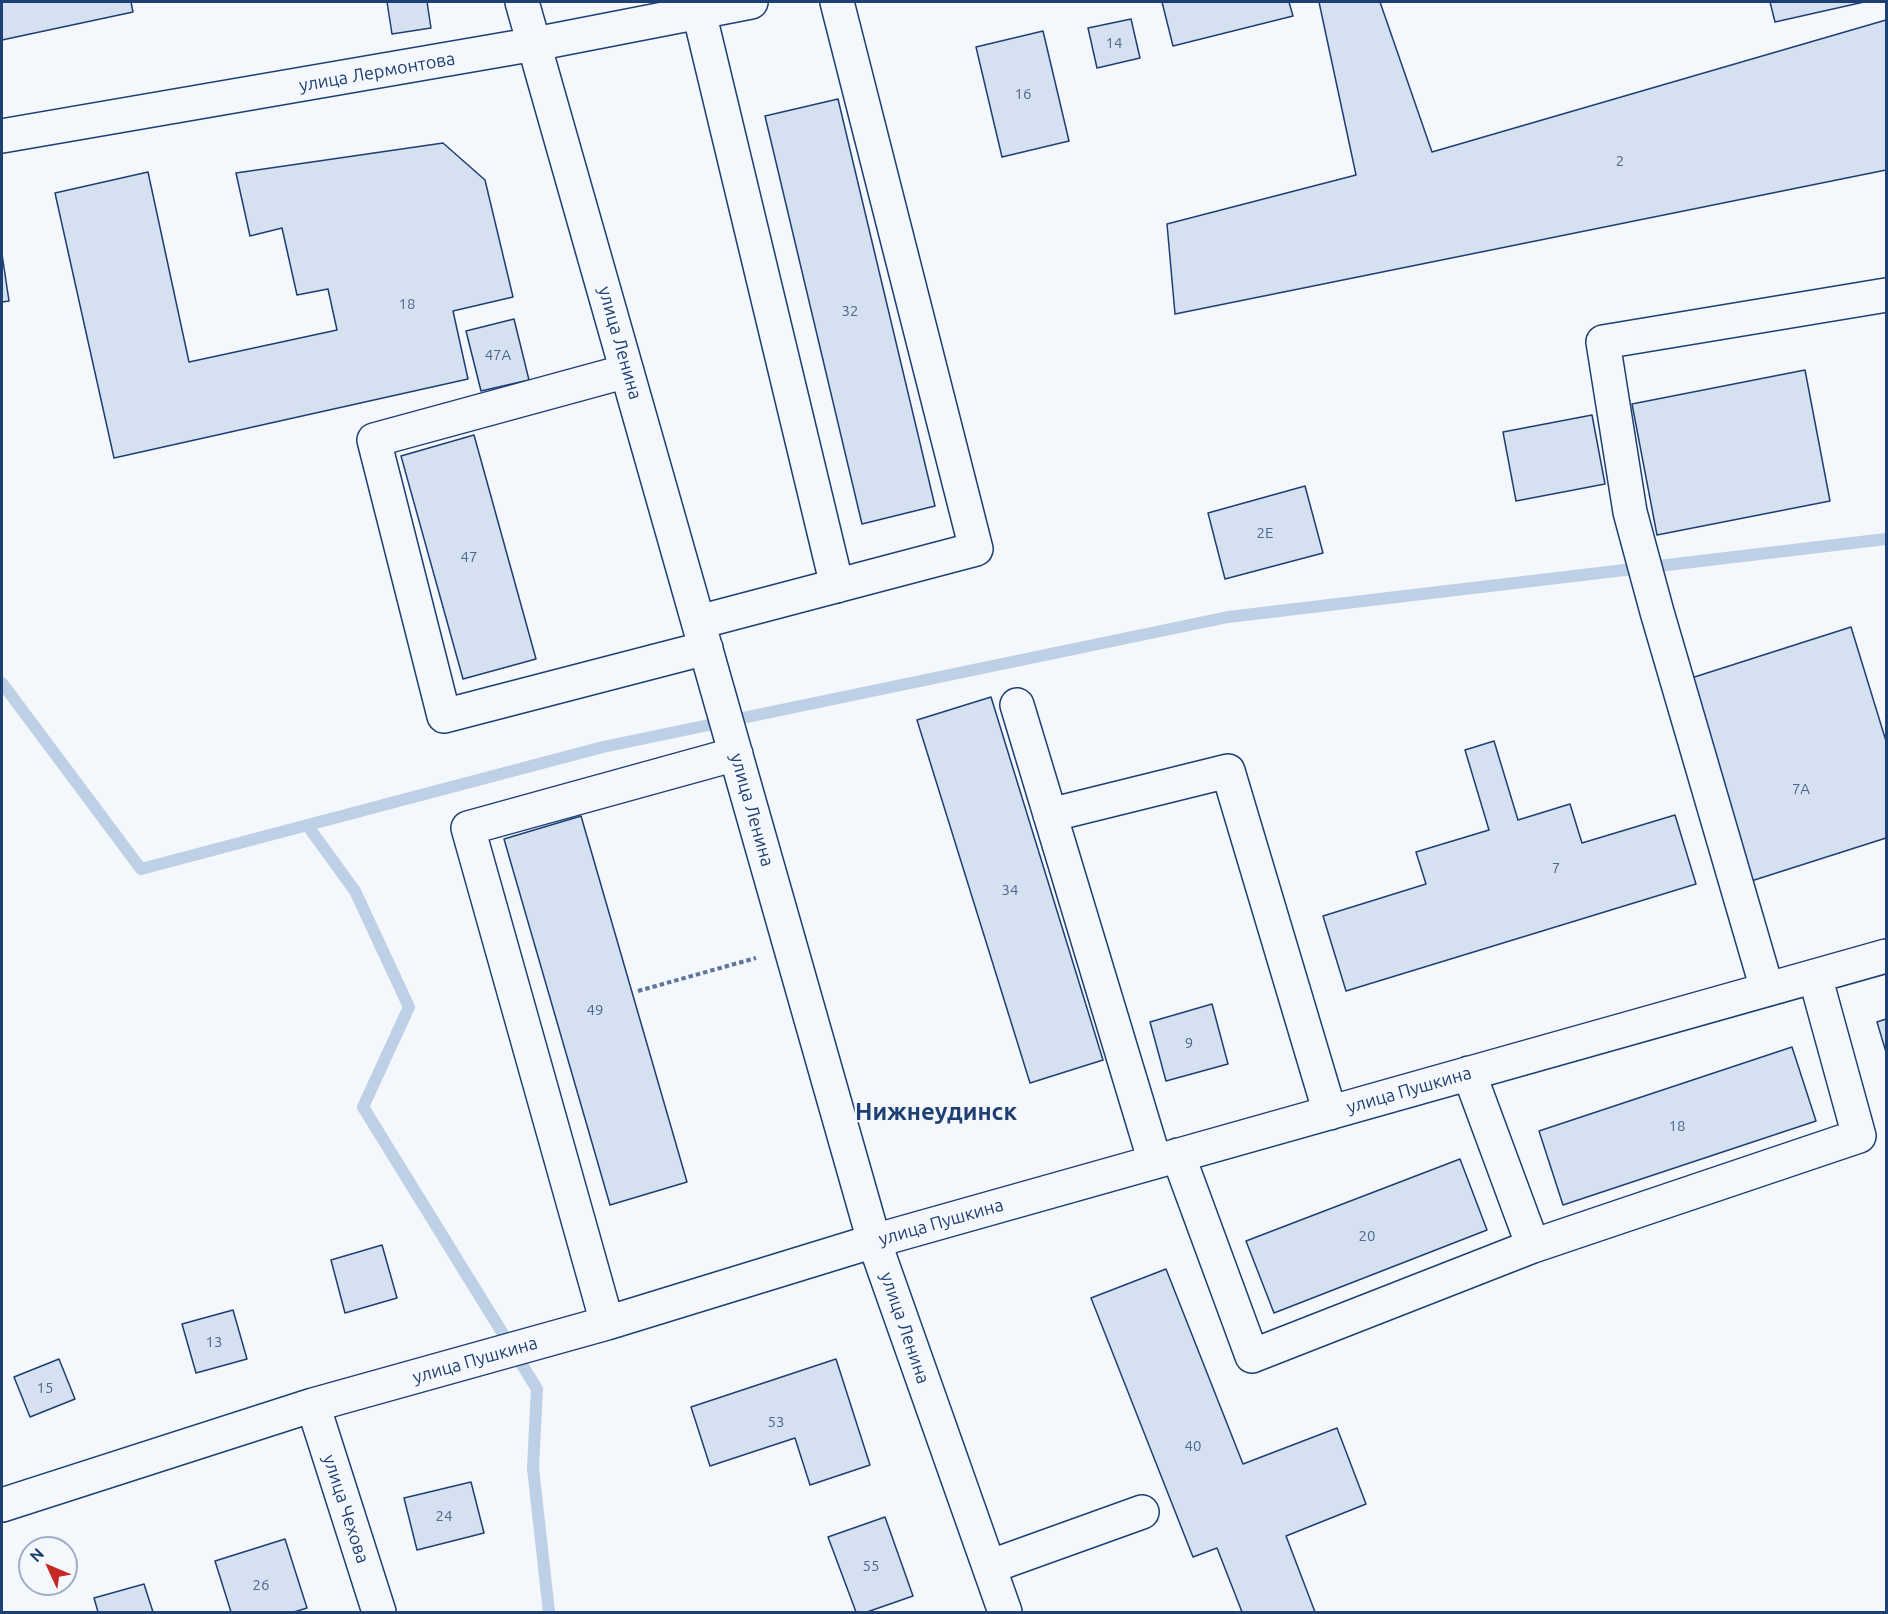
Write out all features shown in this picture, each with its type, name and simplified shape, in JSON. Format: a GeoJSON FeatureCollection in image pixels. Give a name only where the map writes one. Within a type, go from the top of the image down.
{"type":"FeatureCollection","features":[{"type":"Feature","properties":{"kind":"street","name":"улица Ленина"},"geometry":{"type":"LineString","coordinates":[[522,2],[874,1241],[1005,1612]]}},
{"type":"Feature","properties":{"kind":"street","name":"улица Лермонтова"},"geometry":{"type":"LineString","coordinates":[[2,136],[535,44],[751,2]]}},
{"type":"Feature","properties":{"kind":"street"},"geometry":{"type":"LineString","coordinates":[[627,371],[374,440],[444,716],[702,635],[837,586],[976,549],[837,2]]}},
{"type":"Feature","properties":{"kind":"street"},"geometry":{"type":"LineString","coordinates":[[699,12],[837,586]]}},
{"type":"Feature","properties":{"kind":"street"},"geometry":{"type":"LineString","coordinates":[[1767,989],[1630,512],[1603,342],[1887,295]]}},
{"type":"Feature","properties":{"kind":"street"},"geometry":{"type":"LineString","coordinates":[[1017,705],[1050,815],[1166,1159],[1252,1356],[1533,1246],[1858,1136],[1815,976]]}},
{"type":"Feature","properties":{"kind":"street"},"geometry":{"type":"LineString","coordinates":[[607,1323],[468,828],[736,754]]}},
{"type":"Feature","properties":{"kind":"street"},"geometry":{"type":"LineString","coordinates":[[1050,815],[1228,771],[1330,1113]]}},
{"type":"Feature","properties":{"kind":"street","name":"улица Пушкина"},"geometry":{"type":"LineString","coordinates":[[2,1505],[313,1405],[607,1323],[874,1241],[1887,956]]}},
{"type":"Feature","properties":{"kind":"street"},"geometry":{"type":"LineString","coordinates":[[1469,1073],[1533,1246]]}},
{"type":"Feature","properties":{"kind":"street","name":"улица Чехова"},"geometry":{"type":"LineString","coordinates":[[313,1405],[379,1612]]}},
{"type":"Feature","properties":{"kind":"street"},"geometry":{"type":"LineString","coordinates":[[988,1567],[1142,1512]]}},
{"type":"Feature","properties":{"kind":"path"},"geometry":{"type":"LineString","coordinates":[[638,991],[792,949]]}},
{"type":"Feature","properties":{"kind":"building"},"geometry":{"type":"Polygon","coordinates":[[[2,2],[131,2],[133,12],[2,40],[2,2]]]}},
{"type":"Feature","properties":{"kind":"building"},"geometry":{"type":"Polygon","coordinates":[[[387,2],[427,2],[431,28],[392,34],[387,2]]]}},
{"type":"Feature","properties":{"kind":"building"},"geometry":{"type":"Polygon","coordinates":[[[1162,2],[1289,2],[1293,16],[1173,46],[1162,2]]]}},
{"type":"Feature","properties":{"kind":"building"},"geometry":{"type":"Polygon","coordinates":[[[1319,2],[1380,2],[1432,152],[1886,20],[1886,170],[1175,314],[1167,224],[1356,175],[1319,2]]]}},
{"type":"Feature","properties":{"kind":"building"},"geometry":{"type":"Polygon","coordinates":[[[1770,2],[1864,2],[1775,22],[1770,2]]]}},
{"type":"Feature","properties":{"kind":"building"},"geometry":{"type":"Polygon","coordinates":[[[1131,19],[1140,58],[1097,68],[1088,28],[1131,19]]]}},
{"type":"Feature","properties":{"kind":"building"},"geometry":{"type":"Polygon","coordinates":[[[1043,31],[1069,141],[1002,157],[976,47],[1043,31]]]}},
{"type":"Feature","properties":{"kind":"building"},"geometry":{"type":"Polygon","coordinates":[[[838,99],[935,506],[862,524],[765,116],[838,99]]]}},
{"type":"Feature","properties":{"kind":"building"},"geometry":{"type":"Polygon","coordinates":[[[443,143],[485,180],[513,297],[453,311],[468,379],[114,458],[55,193],[148,172],[189,362],[337,330],[328,289],[297,295],[282,228],[250,236],[236,173],[443,143]]]}},
{"type":"Feature","properties":{"kind":"building"},"geometry":{"type":"Polygon","coordinates":[[[2,254],[9,301],[2,302],[2,254]]]}},
{"type":"Feature","properties":{"kind":"building"},"geometry":{"type":"Polygon","coordinates":[[[514,319],[529,380],[481,391],[466,331],[514,319]]]}},
{"type":"Feature","properties":{"kind":"building"},"geometry":{"type":"Polygon","coordinates":[[[1805,370],[1830,501],[1657,535],[1632,404],[1805,370]]]}},
{"type":"Feature","properties":{"kind":"building"},"geometry":{"type":"Polygon","coordinates":[[[1592,415],[1605,484],[1516,501],[1503,432],[1592,415]]]}},
{"type":"Feature","properties":{"kind":"building"},"geometry":{"type":"Polygon","coordinates":[[[474,435],[536,659],[463,679],[401,456],[474,435]]]}},
{"type":"Feature","properties":{"kind":"building"},"geometry":{"type":"Polygon","coordinates":[[[1305,486],[1323,553],[1225,579],[1208,513],[1305,486]]]}},
{"type":"Feature","properties":{"kind":"building"},"geometry":{"type":"Polygon","coordinates":[[[1851,627],[1886,741],[1886,838],[1745,883],[1682,681],[1851,627]]]}},
{"type":"Feature","properties":{"kind":"building"},"geometry":{"type":"Polygon","coordinates":[[[991,697],[1103,1060],[1030,1083],[917,720],[991,697]]]}},
{"type":"Feature","properties":{"kind":"building"},"geometry":{"type":"Polygon","coordinates":[[[1494,741],[1518,820],[1570,804],[1582,843],[1675,815],[1696,884],[1346,991],[1323,916],[1426,884],[1416,852],[1489,830],[1465,750],[1494,741]]]}},
{"type":"Feature","properties":{"kind":"building"},"geometry":{"type":"Polygon","coordinates":[[[581,816],[687,1182],[610,1205],[504,839],[581,816]]]}},
{"type":"Feature","properties":{"kind":"building"},"geometry":{"type":"Polygon","coordinates":[[[1212,1004],[1228,1064],[1166,1081],[1150,1022],[1212,1004]]]}},
{"type":"Feature","properties":{"kind":"building"},"geometry":{"type":"Polygon","coordinates":[[[1886,1019],[1886,1052],[1877,1022],[1886,1019]]]}},
{"type":"Feature","properties":{"kind":"building"},"geometry":{"type":"Polygon","coordinates":[[[1792,1047],[1816,1121],[1563,1205],[1539,1131],[1792,1047]]]}},
{"type":"Feature","properties":{"kind":"building"},"geometry":{"type":"Polygon","coordinates":[[[1460,1159],[1487,1230],[1274,1313],[1246,1241],[1460,1159]]]}},
{"type":"Feature","properties":{"kind":"building"},"geometry":{"type":"Polygon","coordinates":[[[382,1245],[397,1298],[345,1313],[331,1260],[382,1245]]]}},
{"type":"Feature","properties":{"kind":"building"},"geometry":{"type":"Polygon","coordinates":[[[1166,1269],[1243,1464],[1337,1428],[1366,1504],[1286,1536],[1315,1612],[1242,1612],[1217,1548],[1193,1557],[1091,1298],[1166,1269]]]}},
{"type":"Feature","properties":{"kind":"building"},"geometry":{"type":"Polygon","coordinates":[[[233,1310],[247,1359],[196,1373],[182,1324],[233,1310]]]}},
{"type":"Feature","properties":{"kind":"building"},"geometry":{"type":"Polygon","coordinates":[[[59,1359],[75,1399],[30,1417],[14,1377],[59,1359]]]}},
{"type":"Feature","properties":{"kind":"building"},"geometry":{"type":"Polygon","coordinates":[[[836,1359],[870,1465],[810,1485],[795,1438],[710,1466],[691,1407],[836,1359]]]}},
{"type":"Feature","properties":{"kind":"building"},"geometry":{"type":"Polygon","coordinates":[[[471,1482],[484,1533],[417,1550],[404,1498],[471,1482]]]}},
{"type":"Feature","properties":{"kind":"building"},"geometry":{"type":"Polygon","coordinates":[[[885,1517],[913,1596],[867,1612],[856,1612],[828,1537],[885,1517]]]}},
{"type":"Feature","properties":{"kind":"building"},"geometry":{"type":"Polygon","coordinates":[[[285,1539],[307,1608],[294,1612],[231,1612],[215,1561],[285,1539]]]}},
{"type":"Feature","properties":{"kind":"building"},"geometry":{"type":"Polygon","coordinates":[[[144,1584],[153,1612],[98,1612],[94,1598],[144,1584]]]}},
{"type":"Feature","properties":{"kind":"waterway"},"geometry":{"type":"LineString","coordinates":[[2,683],[141,869],[603,747],[1228,617],[1886,539]]}},
{"type":"Feature","properties":{"kind":"waterway"},"geometry":{"type":"LineString","coordinates":[[307,825],[355,891],[409,1007],[363,1107],[537,1389],[533,1468],[549,1612]]}},
{"type":"Feature","properties":{"kind":"district","name":"Нижнеудинск"},"geometry":{"type":"Point","coordinates":[936,1112]}}]}
